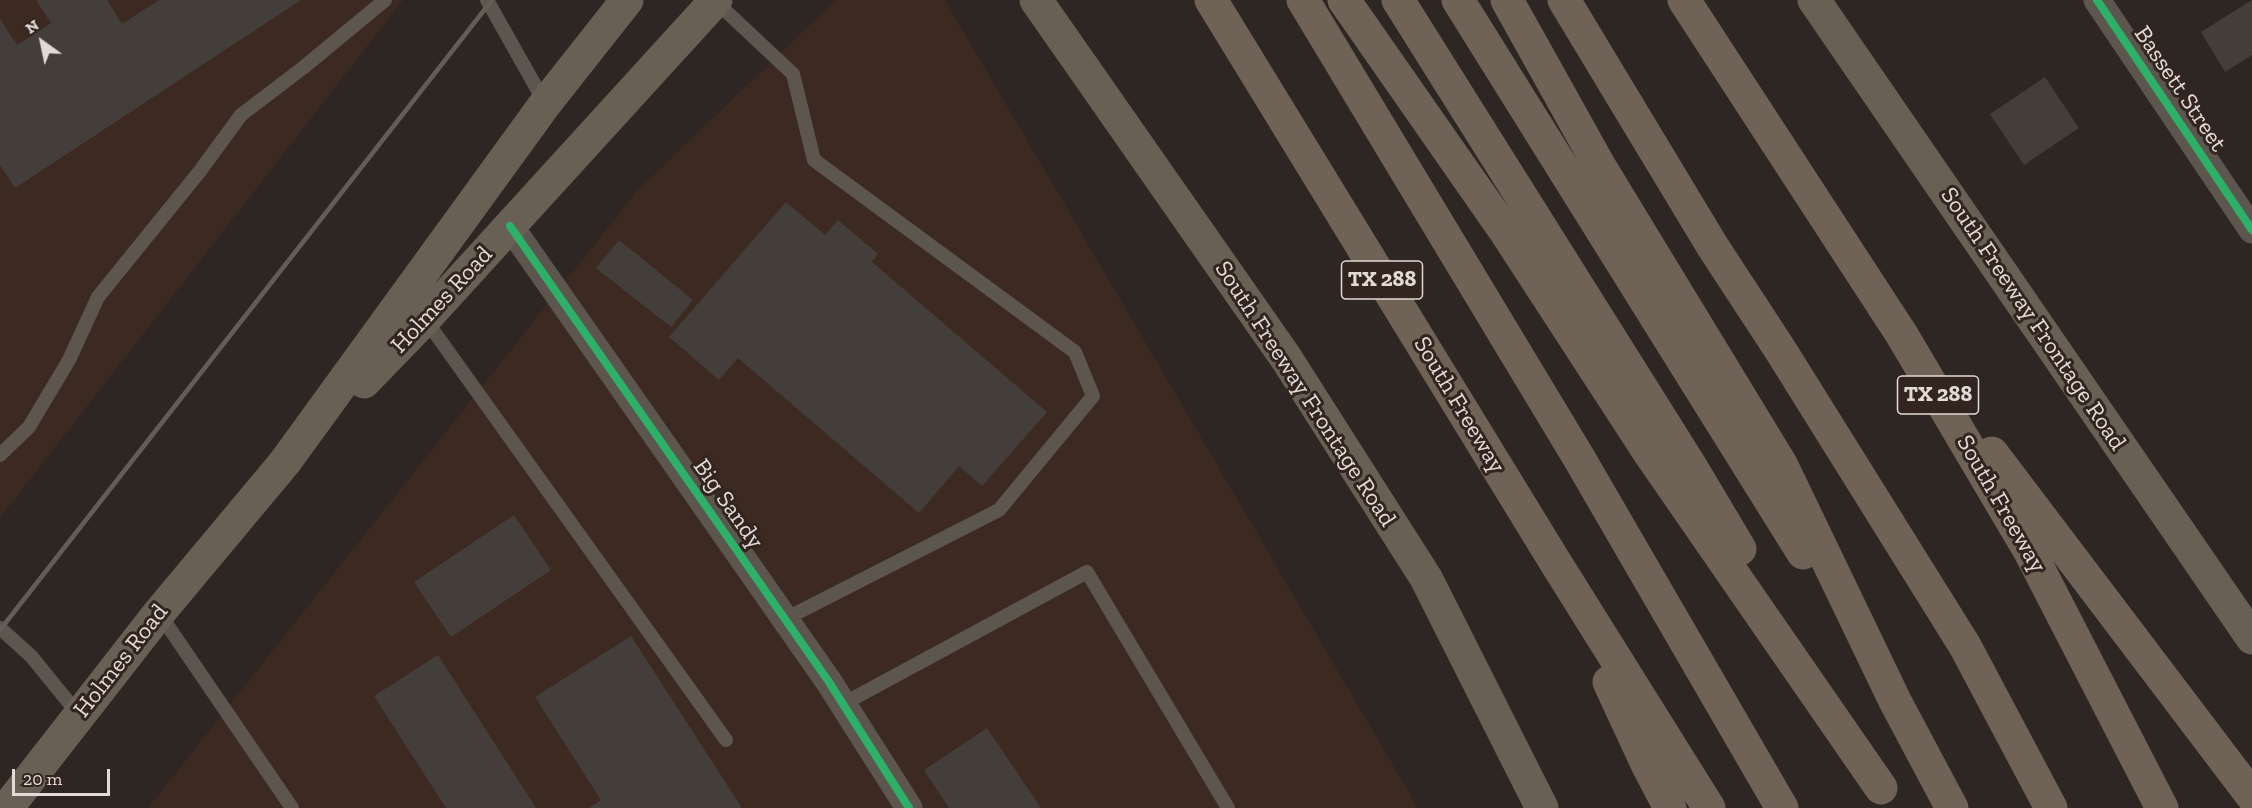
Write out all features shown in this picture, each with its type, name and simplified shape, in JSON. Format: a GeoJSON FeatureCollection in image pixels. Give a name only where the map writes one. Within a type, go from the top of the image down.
{"type":"FeatureCollection","features":[{"type":"Feature","properties":{"kind":"highway","name":"South Freeway"},"geometry":{"type":"LineString","coordinates":[[1211,0],[1708,808]]}},
{"type":"Feature","properties":{"kind":"highway"},"geometry":{"type":"LineString","coordinates":[[1304,0],[1579,458],[1782,808]]}},
{"type":"Feature","properties":{"kind":"highway"},"geometry":{"type":"LineString","coordinates":[[1344,0],[1505,231],[1648,451],[1886,798]]}},
{"type":"Feature","properties":{"kind":"highway"},"geometry":{"type":"LineString","coordinates":[[1398,0],[1690,465],[1886,798]]}},
{"type":"Feature","properties":{"kind":"highway"},"geometry":{"type":"LineString","coordinates":[[1458,0],[1895,701]]}},
{"type":"Feature","properties":{"kind":"highway"},"geometry":{"type":"LineString","coordinates":[[1507,0],[1599,165],[1781,464],[1895,701],[1952,808]]}},
{"type":"Feature","properties":{"kind":"highway"},"geometry":{"type":"LineString","coordinates":[[1564,0],[1713,247],[1781,351],[1965,646],[2051,808]]}},
{"type":"Feature","properties":{"kind":"highway","name":"South Freeway"},"geometry":{"type":"LineString","coordinates":[[1684,0],[1902,335],[2029,550],[2162,808]]}},
{"type":"Feature","properties":{"kind":"highway"},"geometry":{"type":"LineString","coordinates":[[1902,335],[2252,796]]}},
{"type":"Feature","properties":{"kind":"highway"},"geometry":{"type":"LineString","coordinates":[[1554,560],[1647,764],[1670,808]]}},
{"type":"Feature","properties":{"kind":"main road","name":"Holmes Road"},"geometry":{"type":"LineString","coordinates":[[7,808],[159,613],[285,462],[545,104],[627,0]]}},
{"type":"Feature","properties":{"kind":"main road","name":"South Freeway Frontage Road"},"geometry":{"type":"LineString","coordinates":[[1036,0],[1286,358],[1426,578],[1542,808]]}},
{"type":"Feature","properties":{"kind":"main road","name":"South Freeway Frontage Road"},"geometry":{"type":"LineString","coordinates":[[1814,0],[2252,638]]}},
{"type":"Feature","properties":{"kind":"main road","name":"Holmes Road"},"geometry":{"type":"LineString","coordinates":[[285,462],[425,319],[715,1]]}},
{"type":"Feature","properties":{"kind":"street","name":"Bassett Street"},"geometry":{"type":"LineString","coordinates":[[2097,0],[2252,230]]}},
{"type":"Feature","properties":{"kind":"street","name":"Big Sandy"},"geometry":{"type":"LineString","coordinates":[[510,226],[785,619],[843,704],[909,808]]}},
{"type":"Feature","properties":{"kind":"lane"},"geometry":{"type":"LineString","coordinates":[[0,455],[29,427],[69,360],[98,297],[200,171],[241,116],[385,0]]}},
{"type":"Feature","properties":{"kind":"lane"},"geometry":{"type":"LineString","coordinates":[[487,0],[545,104]]}},
{"type":"Feature","properties":{"kind":"lane"},"geometry":{"type":"LineString","coordinates":[[715,1],[793,74],[814,160],[1075,352],[1093,396],[999,510],[785,619]]}},
{"type":"Feature","properties":{"kind":"lane"},"geometry":{"type":"LineString","coordinates":[[425,319],[726,740]]}},
{"type":"Feature","properties":{"kind":"lane"},"geometry":{"type":"LineString","coordinates":[[843,704],[1087,572],[1228,808]]}},
{"type":"Feature","properties":{"kind":"lane"},"geometry":{"type":"LineString","coordinates":[[159,613],[292,808]]}},
{"type":"Feature","properties":{"kind":"lane"},"geometry":{"type":"LineString","coordinates":[[0,628],[31,656],[79,715]]}},
{"type":"Feature","properties":{"kind":"shaded area"},"geometry":{"type":"Polygon","coordinates":[[[0,0],[403,0],[0,518],[0,0]]]}},
{"type":"Feature","properties":{"kind":"shaded area"},"geometry":{"type":"Polygon","coordinates":[[[836,0],[945,0],[1418,808],[148,808],[637,191],[836,0]]]}},
{"type":"Feature","properties":{"kind":"building"},"geometry":{"type":"Polygon","coordinates":[[[36,0],[107,0],[122,24],[159,0],[301,0],[15,188],[0,165],[0,19],[17,45],[51,23],[36,0]]]}},
{"type":"Feature","properties":{"kind":"building"},"geometry":{"type":"Polygon","coordinates":[[[2252,0],[2252,55],[2225,72],[2201,32],[2252,0]]]}},
{"type":"Feature","properties":{"kind":"building"},"geometry":{"type":"Polygon","coordinates":[[[2045,77],[2079,128],[2024,165],[1990,114],[2045,77]]]}},
{"type":"Feature","properties":{"kind":"building"},"geometry":{"type":"Polygon","coordinates":[[[786,202],[825,235],[838,220],[878,254],[872,262],[1047,412],[982,486],[959,466],[919,513],[738,358],[719,380],[669,337],[786,202]]]}},
{"type":"Feature","properties":{"kind":"building"},"geometry":{"type":"Polygon","coordinates":[[[619,240],[693,300],[671,327],[596,268],[619,240]]]}},
{"type":"Feature","properties":{"kind":"building"},"geometry":{"type":"Polygon","coordinates":[[[514,515],[551,570],[451,637],[414,582],[514,515]]]}},
{"type":"Feature","properties":{"kind":"building"},"geometry":{"type":"Polygon","coordinates":[[[631,636],[742,808],[589,808],[601,800],[535,697],[631,636]]]}},
{"type":"Feature","properties":{"kind":"building"},"geometry":{"type":"Polygon","coordinates":[[[438,655],[536,808],[446,808],[374,696],[438,655]]]}},
{"type":"Feature","properties":{"kind":"building"},"geometry":{"type":"Polygon","coordinates":[[[987,728],[1041,808],[949,808],[924,770],[987,728]]]}},
{"type":"Feature","properties":{"kind":"railway"},"geometry":{"type":"LineString","coordinates":[[0,630],[492,0]]}},
{"type":"Feature","properties":{"kind":"cycle path"},"geometry":{"type":"LineString","coordinates":[[2097,0],[2252,230]]}},
{"type":"Feature","properties":{"kind":"cycle path"},"geometry":{"type":"LineString","coordinates":[[510,226],[829,682],[909,808]]}}]}
